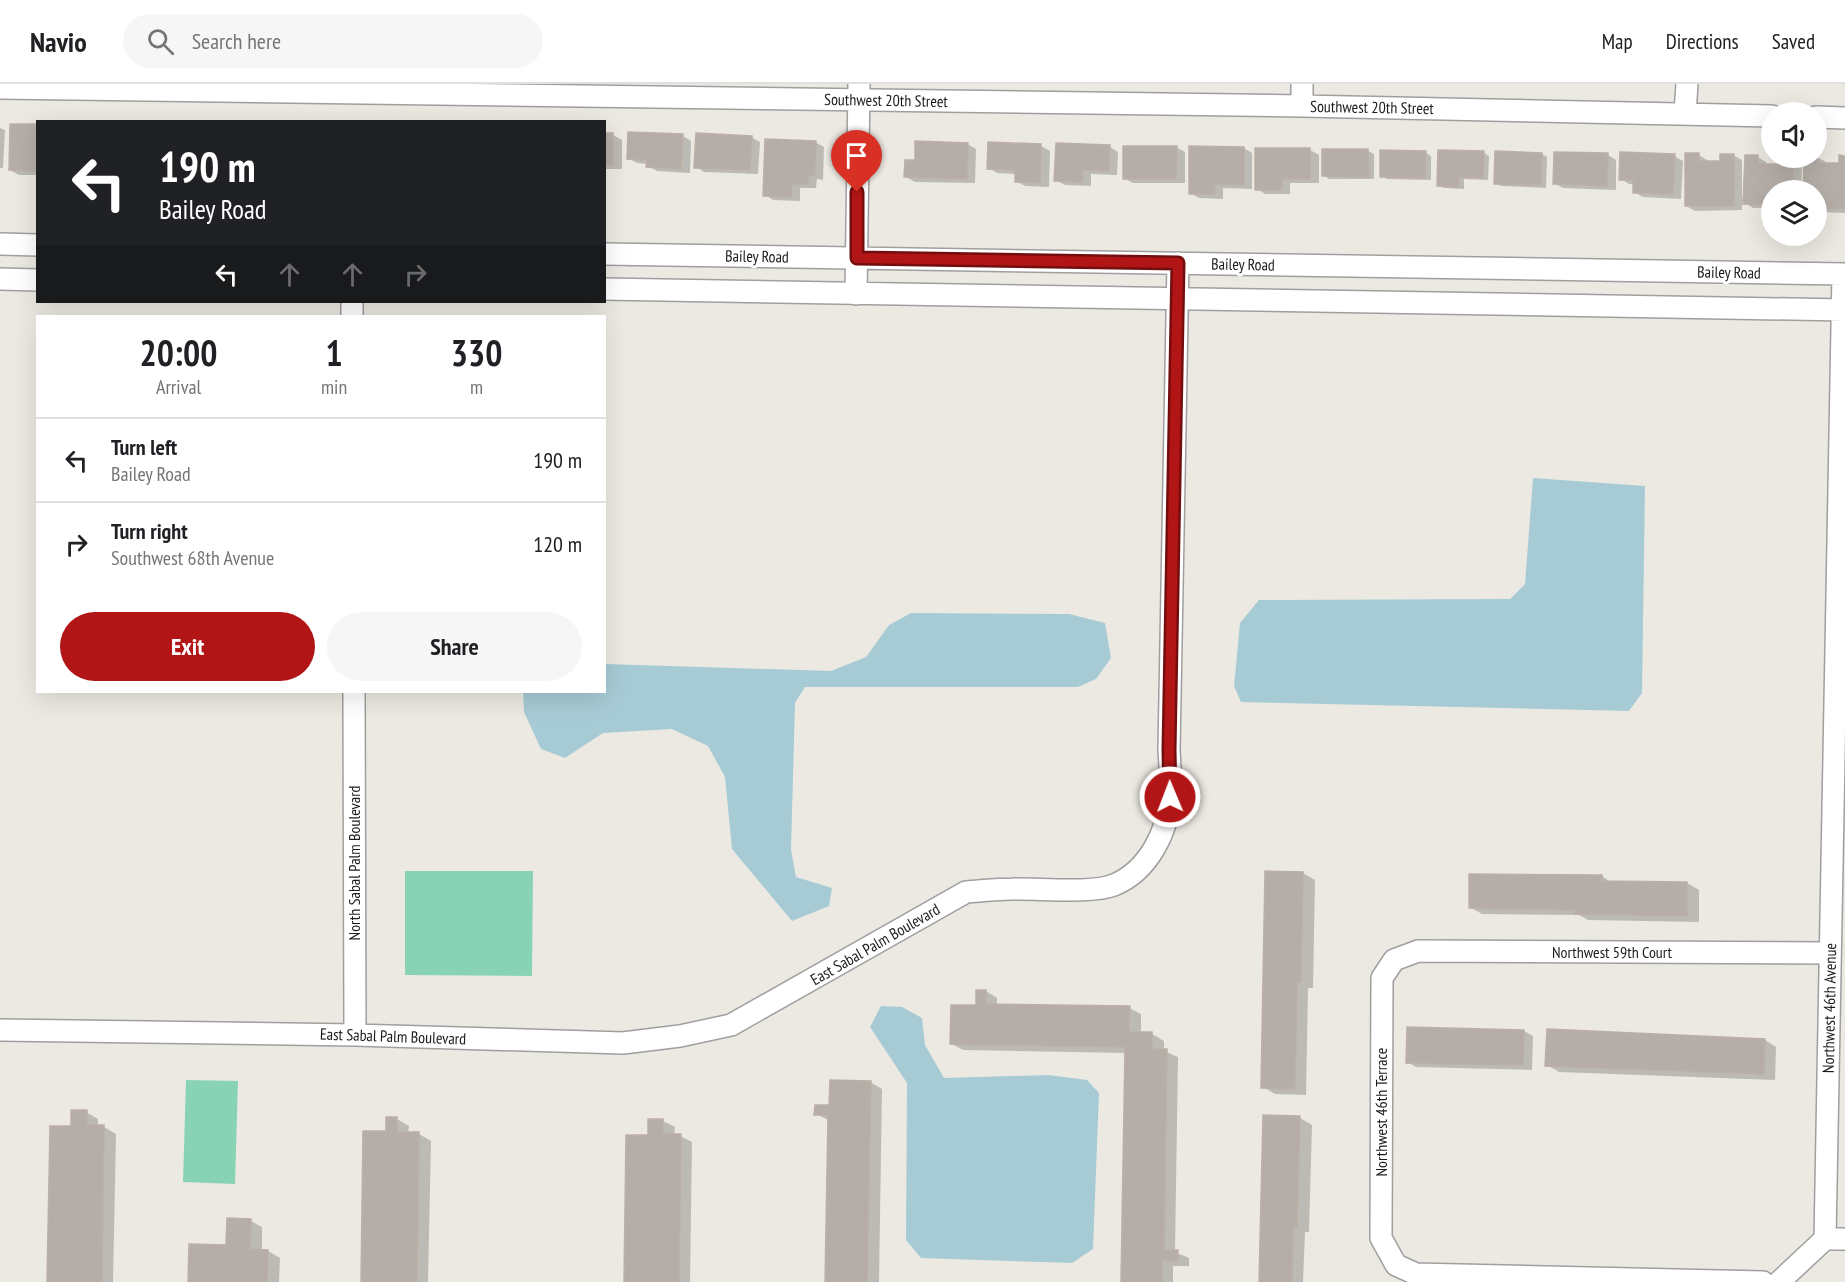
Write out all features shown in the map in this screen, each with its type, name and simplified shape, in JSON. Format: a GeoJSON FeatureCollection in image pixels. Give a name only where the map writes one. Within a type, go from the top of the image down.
{"type":"FeatureCollection","features":[{"type":"Feature","properties":{"kind":"street"},"geometry":{"type":"LineString","coordinates":[[1302,84],[1302,106]]}},
{"type":"Feature","properties":{"kind":"street"},"geometry":{"type":"LineString","coordinates":[[1685,113],[1687,84]]}},
{"type":"Feature","properties":{"kind":"street","name":"Southwest 20th Street"},"geometry":{"type":"LineString","coordinates":[[0,88],[1086,94],[1302,106],[1761,116]]}},
{"type":"Feature","properties":{"kind":"street"},"geometry":{"type":"LineString","coordinates":[[856,294],[859,92]]}},
{"type":"Feature","properties":{"kind":"street"},"geometry":{"type":"LineString","coordinates":[[1827,117],[1845,118]]}},
{"type":"Feature","properties":{"kind":"street"},"geometry":{"type":"LineString","coordinates":[[0,244],[36,244]]}},
{"type":"Feature","properties":{"kind":"street","name":"Bailey Road"},"geometry":{"type":"LineString","coordinates":[[606,254],[1844,274]]}},
{"type":"Feature","properties":{"kind":"street","name":"East Sabal Palm Boulevard"},"geometry":{"type":"LineString","coordinates":[[0,1030],[355,1035],[623,1043],[680,1036],[731,1025],[966,892],[1009,889],[1088,889],[1113,885],[1132,874],[1149,860],[1166,824],[1170,797],[1178,263]]}},
{"type":"Feature","properties":{"kind":"street","name":"Northwest 46th Avenue"},"geometry":{"type":"LineString","coordinates":[[1835,1239],[1830,953],[1844,274]]}},
{"type":"Feature","properties":{"kind":"street"},"geometry":{"type":"LineString","coordinates":[[0,279],[36,280]]}},
{"type":"Feature","properties":{"kind":"street"},"geometry":{"type":"LineString","coordinates":[[606,289],[1844,310]]}},
{"type":"Feature","properties":{"kind":"street","name":"North Sabal Palm Boulevard"},"geometry":{"type":"LineString","coordinates":[[354,693],[355,1035]]}},
{"type":"Feature","properties":{"kind":"street","name":"Northwest 59th Court"},"geometry":{"type":"LineString","coordinates":[[1394,960],[1418,951],[1830,953]]}},
{"type":"Feature","properties":{"kind":"street","name":"Northwest 46th Terrace"},"geometry":{"type":"LineString","coordinates":[[1394,960],[1382,978],[1381,1238],[1396,1265],[1416,1274],[1763,1282]]}},
{"type":"Feature","properties":{"kind":"street"},"geometry":{"type":"LineString","coordinates":[[1779,1282],[1835,1239]]}},
{"type":"Feature","properties":{"kind":"green space"},"geometry":{"type":"Polygon","coordinates":[[[405,871],[533,871],[532,976],[405,975],[405,871]]]}},
{"type":"Feature","properties":{"kind":"green space"},"geometry":{"type":"Polygon","coordinates":[[[186,1080],[238,1081],[235,1184],[183,1182],[186,1080]]]}},
{"type":"Feature","properties":{"kind":"water"},"geometry":{"type":"Polygon","coordinates":[[[1533,478],[1645,486],[1642,693],[1629,711],[1241,702],[1234,686],[1240,623],[1259,600],[1510,599],[1525,584],[1533,478]]]}},
{"type":"Feature","properties":{"kind":"water"},"geometry":{"type":"Polygon","coordinates":[[[911,613],[1069,614],[1105,623],[1111,658],[1096,679],[1078,687],[805,687],[795,703],[791,850],[796,877],[832,888],[829,906],[792,921],[732,849],[725,777],[708,746],[672,729],[603,733],[565,758],[541,749],[524,712],[523,693],[606,693],[606,664],[831,671],[866,657],[889,625],[911,613]]]}},
{"type":"Feature","properties":{"kind":"water"},"geometry":{"type":"Polygon","coordinates":[[[881,1006],[902,1007],[922,1018],[925,1045],[944,1078],[1048,1075],[1087,1080],[1099,1093],[1093,1249],[1072,1263],[921,1258],[906,1240],[907,1083],[870,1027],[881,1006]]]}},
{"type":"Feature","properties":{"kind":"building"},"geometry":{"type":"Polygon","coordinates":[[[10,124],[36,124],[36,171],[9,170],[10,124]]]}},
{"type":"Feature","properties":{"kind":"building"},"geometry":{"type":"Polygon","coordinates":[[[628,132],[683,134],[681,169],[646,167],[647,160],[627,159],[628,132]]]}},
{"type":"Feature","properties":{"kind":"building"},"geometry":{"type":"Polygon","coordinates":[[[606,133],[613,133],[613,165],[606,165],[606,133]]]}},
{"type":"Feature","properties":{"kind":"building"},"geometry":{"type":"Polygon","coordinates":[[[696,133],[752,136],[750,170],[694,168],[696,133]]]}},
{"type":"Feature","properties":{"kind":"building"},"geometry":{"type":"Polygon","coordinates":[[[765,139],[816,141],[815,176],[808,175],[808,184],[792,184],[791,197],[763,196],[765,139]]]}},
{"type":"Feature","properties":{"kind":"building"},"geometry":{"type":"Polygon","coordinates":[[[915,141],[968,143],[967,179],[904,177],[905,160],[915,160],[915,141]]]}},
{"type":"Feature","properties":{"kind":"building"},"geometry":{"type":"Polygon","coordinates":[[[988,142],[1041,144],[1040,183],[1015,182],[1015,170],[987,169],[988,142]]]}},
{"type":"Feature","properties":{"kind":"building"},"geometry":{"type":"Polygon","coordinates":[[[1056,143],[1110,145],[1109,171],[1083,170],[1082,182],[1054,181],[1056,143]]]}},
{"type":"Feature","properties":{"kind":"building"},"geometry":{"type":"Polygon","coordinates":[[[1123,146],[1177,146],[1176,179],[1123,179],[1123,146]]]}},
{"type":"Feature","properties":{"kind":"building"},"geometry":{"type":"Polygon","coordinates":[[[1189,146],[1244,147],[1244,185],[1215,184],[1215,194],[1189,194],[1189,146]]]}},
{"type":"Feature","properties":{"kind":"building"},"geometry":{"type":"Polygon","coordinates":[[[1255,148],[1310,148],[1310,179],[1282,179],[1282,190],[1255,190],[1255,148]]]}},
{"type":"Feature","properties":{"kind":"building"},"geometry":{"type":"Polygon","coordinates":[[[1322,149],[1368,149],[1369,177],[1322,176],[1322,149]]]}},
{"type":"Feature","properties":{"kind":"building"},"geometry":{"type":"Polygon","coordinates":[[[1380,150],[1426,151],[1425,178],[1380,177],[1380,150]]]}},
{"type":"Feature","properties":{"kind":"building"},"geometry":{"type":"Polygon","coordinates":[[[1438,150],[1484,151],[1483,178],[1459,177],[1458,187],[1437,186],[1438,150]]]}},
{"type":"Feature","properties":{"kind":"building"},"geometry":{"type":"Polygon","coordinates":[[[1495,151],[1542,153],[1541,185],[1494,184],[1495,151]]]}},
{"type":"Feature","properties":{"kind":"building"},"geometry":{"type":"Polygon","coordinates":[[[1554,152],[1608,153],[1607,186],[1553,184],[1554,152]]]}},
{"type":"Feature","properties":{"kind":"building"},"geometry":{"type":"Polygon","coordinates":[[[1620,152],[1675,154],[1673,194],[1633,193],[1633,180],[1619,180],[1620,152]]]}},
{"type":"Feature","properties":{"kind":"building"},"geometry":{"type":"Polygon","coordinates":[[[1685,153],[1699,153],[1699,161],[1720,161],[1720,154],[1734,154],[1734,206],[1685,206],[1685,153]]]}},
{"type":"Feature","properties":{"kind":"building"},"geometry":{"type":"Polygon","coordinates":[[[1745,155],[1758,155],[1758,164],[1761,164],[1761,168],[1793,168],[1793,180],[1761,180],[1761,205],[1743,204],[1745,155]]]}},
{"type":"Feature","properties":{"kind":"building"},"geometry":{"type":"Polygon","coordinates":[[[1839,155],[1845,156],[1845,208],[1827,209],[1827,180],[1803,180],[1804,168],[1827,168],[1827,163],[1839,163],[1839,155]]]}},
{"type":"Feature","properties":{"kind":"building"},"geometry":{"type":"Polygon","coordinates":[[[1265,871],[1303,872],[1301,982],[1297,982],[1295,1089],[1261,1088],[1265,871]]]}},
{"type":"Feature","properties":{"kind":"building"},"geometry":{"type":"Polygon","coordinates":[[[1469,874],[1602,875],[1602,881],[1687,882],[1687,916],[1575,914],[1575,910],[1469,908],[1469,874]]]}},
{"type":"Feature","properties":{"kind":"building"},"geometry":{"type":"Polygon","coordinates":[[[976,990],[986,990],[986,1004],[1130,1006],[1129,1032],[1152,1032],[1152,1049],[1167,1049],[1164,1250],[1178,1250],[1177,1261],[1162,1260],[1162,1282],[1121,1282],[1125,1047],[950,1044],[951,1005],[976,1005],[976,990]]]}},
{"type":"Feature","properties":{"kind":"building"},"geometry":{"type":"Polygon","coordinates":[[[1407,1027],[1524,1030],[1523,1065],[1406,1063],[1407,1027]]]}},
{"type":"Feature","properties":{"kind":"building"},"geometry":{"type":"Polygon","coordinates":[[[1547,1029],[1765,1039],[1764,1074],[1545,1066],[1547,1029]]]}},
{"type":"Feature","properties":{"kind":"building"},"geometry":{"type":"Polygon","coordinates":[[[830,1080],[871,1081],[867,1282],[825,1282],[828,1115],[814,1115],[815,1105],[829,1105],[830,1080]]]}},
{"type":"Feature","properties":{"kind":"building"},"geometry":{"type":"Polygon","coordinates":[[[71,1110],[87,1110],[87,1125],[104,1125],[102,1282],[47,1282],[50,1126],[71,1126],[71,1110]]]}},
{"type":"Feature","properties":{"kind":"building"},"geometry":{"type":"Polygon","coordinates":[[[1263,1115],[1300,1116],[1297,1227],[1293,1227],[1292,1282],[1259,1282],[1263,1115]]]}},
{"type":"Feature","properties":{"kind":"building"},"geometry":{"type":"Polygon","coordinates":[[[386,1117],[397,1117],[397,1132],[419,1132],[417,1282],[361,1282],[363,1131],[386,1131],[386,1117]]]}},
{"type":"Feature","properties":{"kind":"building"},"geometry":{"type":"Polygon","coordinates":[[[648,1119],[663,1119],[663,1134],[681,1134],[679,1282],[624,1282],[626,1135],[648,1135],[648,1119]]]}},
{"type":"Feature","properties":{"kind":"building"},"geometry":{"type":"Polygon","coordinates":[[[227,1218],[251,1219],[250,1249],[268,1250],[267,1282],[188,1282],[189,1244],[226,1245],[227,1218]]]}},
{"type":"Feature","properties":{"kind":"route"},"geometry":{"type":"LineString","coordinates":[[857,192],[857,258],[1178,263],[1170,797]]}}]}
